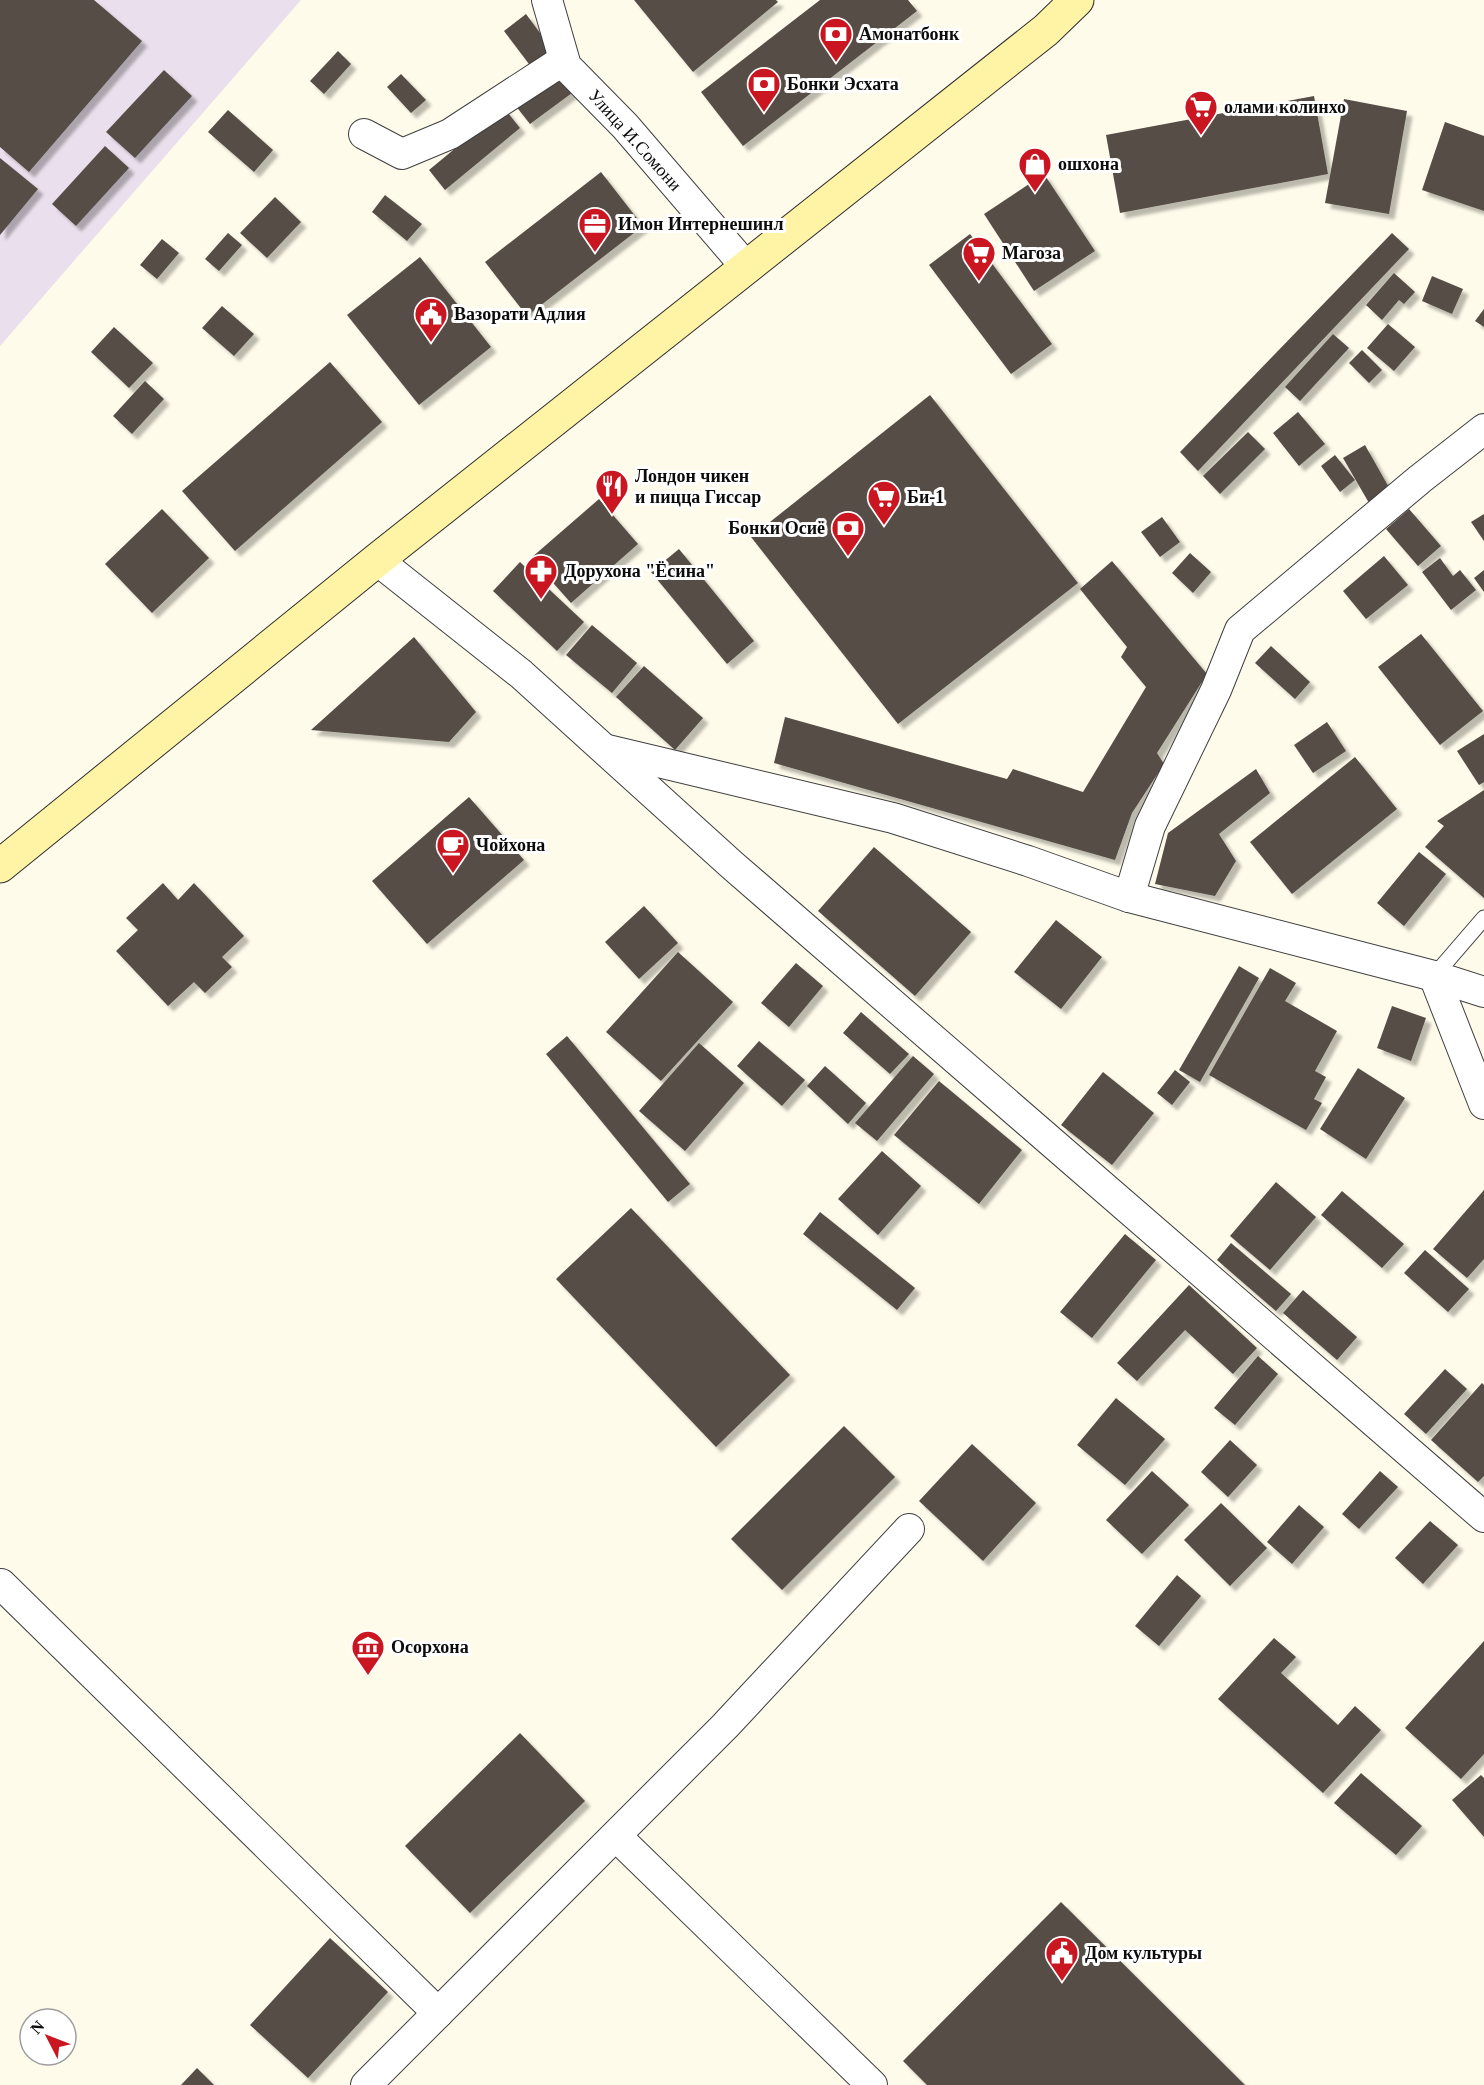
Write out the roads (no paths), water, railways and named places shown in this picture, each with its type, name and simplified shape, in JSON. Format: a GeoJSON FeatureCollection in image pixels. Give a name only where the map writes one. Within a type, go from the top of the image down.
{"type":"FeatureCollection","features":[{"type":"Feature","properties":{"kind":"street","name":"Улица И.Сомони"},"geometry":{"type":"LineString","coordinates":[[547,0],[566,66],[625,126],[747,268]]}},
{"type":"Feature","properties":{"kind":"street"},"geometry":{"type":"LineString","coordinates":[[0,866],[377,560],[1046,30],[1077,0]]}},
{"type":"Feature","properties":{"kind":"street"},"geometry":{"type":"LineString","coordinates":[[364,134],[402,154],[450,134],[558,63],[566,66]]}},
{"type":"Feature","properties":{"kind":"street"},"geometry":{"type":"LineString","coordinates":[[1129,897],[1150,826],[1215,690],[1240,630],[1420,479],[1484,429]]}},
{"type":"Feature","properties":{"kind":"street"},"geometry":{"type":"LineString","coordinates":[[377,560],[521,674],[749,880],[1484,1517]]}},
{"type":"Feature","properties":{"kind":"street"},"geometry":{"type":"LineString","coordinates":[[605,750],[893,818],[1028,861],[1129,897],[1434,976],[1484,992]]}},
{"type":"Feature","properties":{"kind":"street"},"geometry":{"type":"LineString","coordinates":[[1434,976],[1484,1104]]}},
{"type":"Feature","properties":{"kind":"street"},"geometry":{"type":"LineString","coordinates":[[366,2085],[725,1726],[909,1529]]}},
{"type":"Feature","properties":{"kind":"street"},"geometry":{"type":"LineString","coordinates":[[1,1584],[438,2013]]}},
{"type":"Feature","properties":{"kind":"street"},"geometry":{"type":"LineString","coordinates":[[616,1836],[872,2085]]}},
{"type":"Feature","properties":{"kind":"lane"},"geometry":{"type":"LineString","coordinates":[[1434,976],[1484,918]]}},
{"type":"Feature","properties":{"kind":"place","name":"Амонатбонк"},"geometry":{"type":"Point","coordinates":[836,63]}},
{"type":"Feature","properties":{"kind":"place","name":"Бонки Эсхата"},"geometry":{"type":"Point","coordinates":[764,113]}},
{"type":"Feature","properties":{"kind":"place","name":"олами колинхо"},"geometry":{"type":"Point","coordinates":[1201,136]}},
{"type":"Feature","properties":{"kind":"place","name":"ошхона"},"geometry":{"type":"Point","coordinates":[1035,193]}},
{"type":"Feature","properties":{"kind":"place","name":"Имон Интернешинл"},"geometry":{"type":"Point","coordinates":[595,253]}},
{"type":"Feature","properties":{"kind":"place","name":"Магоза"},"geometry":{"type":"Point","coordinates":[979,282]}},
{"type":"Feature","properties":{"kind":"place","name":"Вазорати Адлия"},"geometry":{"type":"Point","coordinates":[431,343]}},
{"type":"Feature","properties":{"kind":"place","name":"Лондон чикен и пицца Гиссар"},"geometry":{"type":"Point","coordinates":[612,515]}},
{"type":"Feature","properties":{"kind":"place","name":"Би-1"},"geometry":{"type":"Point","coordinates":[884,526]}},
{"type":"Feature","properties":{"kind":"place","name":"Бонки Осиё"},"geometry":{"type":"Point","coordinates":[848,557]}},
{"type":"Feature","properties":{"kind":"place","name":"Дорухона \"Ёсина\""},"geometry":{"type":"Point","coordinates":[541,600]}},
{"type":"Feature","properties":{"kind":"place","name":"Чойхона"},"geometry":{"type":"Point","coordinates":[453,874]}},
{"type":"Feature","properties":{"kind":"place","name":"Осорхона"},"geometry":{"type":"Point","coordinates":[368,1676]}},
{"type":"Feature","properties":{"kind":"place","name":"Дом культуры"},"geometry":{"type":"Point","coordinates":[1062,1982]}}]}
